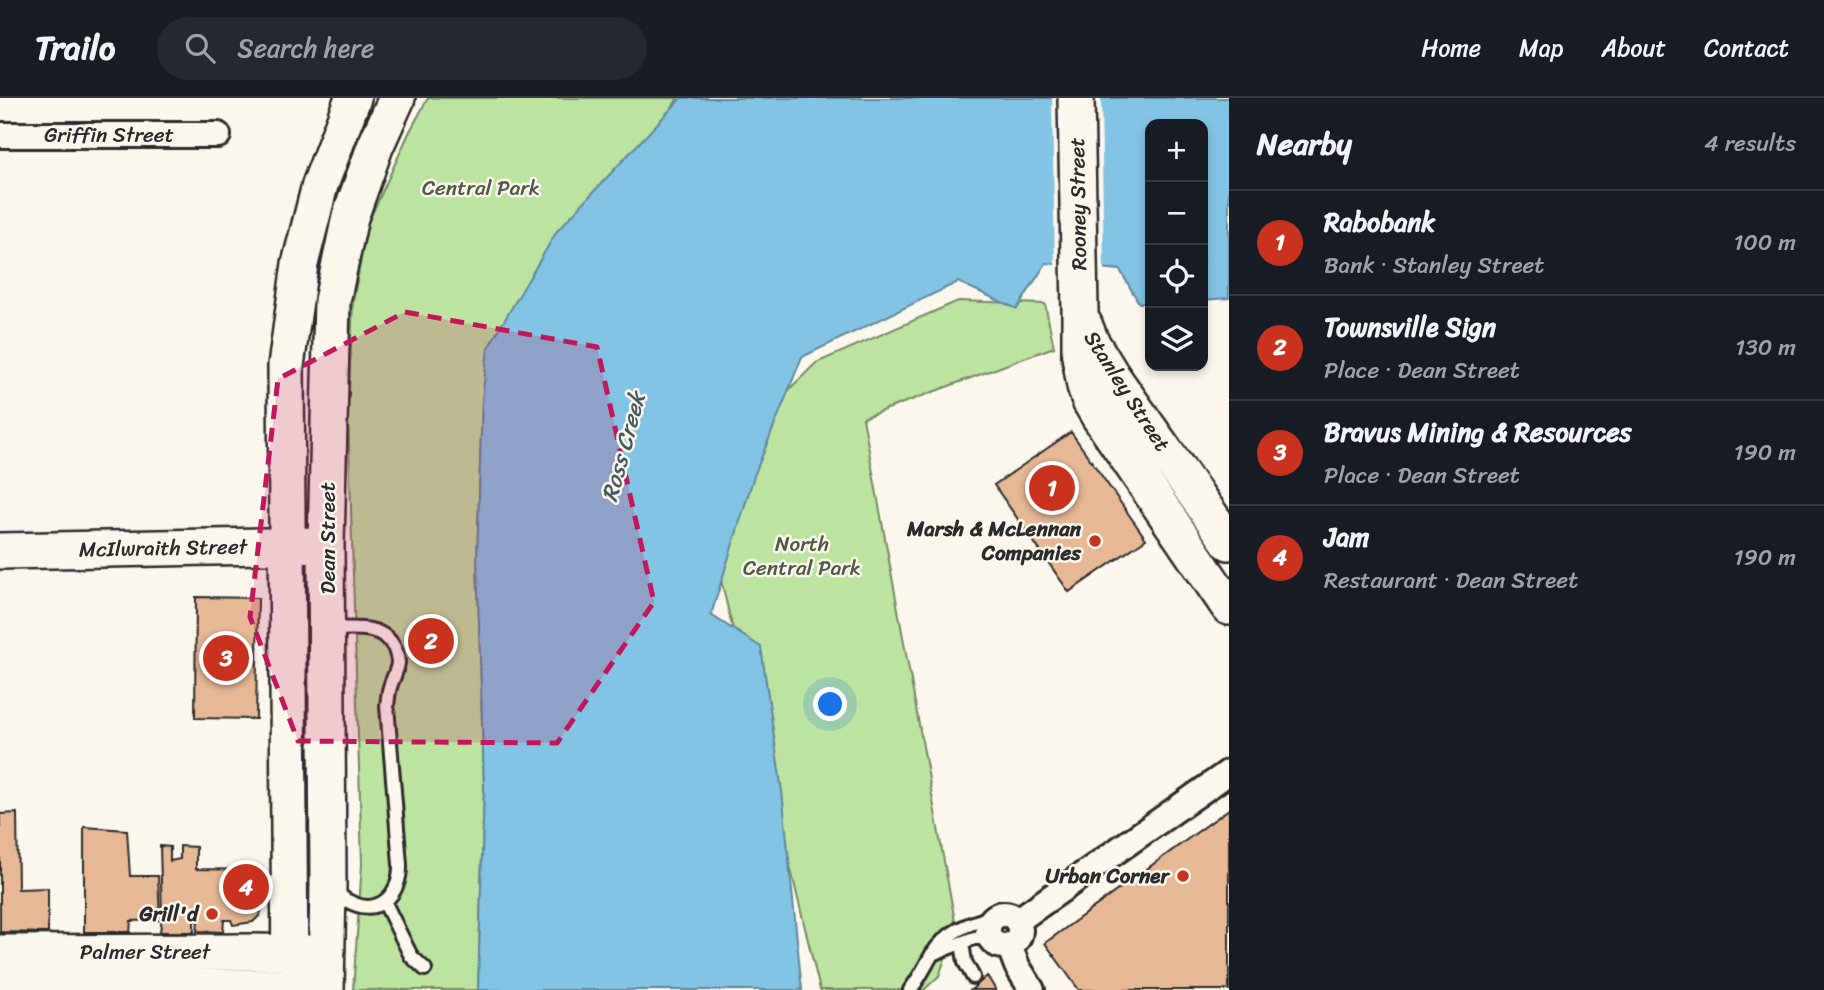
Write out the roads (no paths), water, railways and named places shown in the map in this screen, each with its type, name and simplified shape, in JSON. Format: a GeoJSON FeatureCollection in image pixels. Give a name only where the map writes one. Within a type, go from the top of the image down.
{"type":"FeatureCollection","features":[{"type":"Feature","properties":{"kind":"main road","name":"Dean Street"},"geometry":{"type":"LineString","coordinates":[[290,988],[286,366],[300,264],[320,185],[353,98]]}},
{"type":"Feature","properties":{"kind":"main road","name":"Dean Street"},"geometry":{"type":"LineString","coordinates":[[326,989],[326,545],[332,301],[350,217],[374,147],[397,98]]}},
{"type":"Feature","properties":{"kind":"main road","name":"Rooney Street"},"geometry":{"type":"LineString","coordinates":[[1076,98],[1080,310]]}},
{"type":"Feature","properties":{"kind":"main road","name":"Stanley Street"},"geometry":{"type":"LineString","coordinates":[[1080,310],[1114,407],[1229,607]]}},
{"type":"Feature","properties":{"kind":"main road","name":"Stanley Street"},"geometry":{"type":"LineString","coordinates":[[1114,407],[1229,542]]}},
{"type":"Feature","properties":{"kind":"main road","name":"McIlwraith Street"},"geometry":{"type":"LineString","coordinates":[[0,551],[326,545]]}},
{"type":"Feature","properties":{"kind":"main road","name":"Palmer Street"},"geometry":{"type":"LineString","coordinates":[[0,953],[57,975],[326,989]]}},
{"type":"Feature","properties":{"kind":"main road","name":"Palmer Street"},"geometry":{"type":"LineString","coordinates":[[0,982],[290,953],[327,953]]}},
{"type":"Feature","properties":{"kind":"street","name":"Griffin Street"},"geometry":{"type":"LineString","coordinates":[[0,135],[218,135]]}},
{"type":"Feature","properties":{"kind":"street"},"geometry":{"type":"LineString","coordinates":[[1032,990],[1017,967],[1003,930],[1229,772]]}},
{"type":"Feature","properties":{"kind":"lane"},"geometry":{"type":"LineString","coordinates":[[328,629],[371,629],[379,632],[392,644],[398,658],[387,706],[400,872],[395,888],[386,902],[370,906],[352,903],[328,885]]}},
{"type":"Feature","properties":{"kind":"lane"},"geometry":{"type":"LineString","coordinates":[[386,902],[411,956],[425,969]]}},
{"type":"Feature","properties":{"kind":"lane"},"geometry":{"type":"LineString","coordinates":[[910,990],[932,954],[948,935],[967,924],[1003,930]]}},
{"type":"Feature","properties":{"kind":"lane"},"geometry":{"type":"LineString","coordinates":[[932,954],[1003,930]]}},
{"type":"Feature","properties":{"kind":"lane"},"geometry":{"type":"LineString","coordinates":[[962,943],[965,962],[973,977]]}},
{"type":"Feature","properties":{"kind":"water","name":"Ross Creek"},"geometry":{"type":"Polygon","coordinates":[[[681,98],[1229,98],[1229,298],[1208,300],[1208,119],[1145,119],[1145,303],[1139,303],[1120,270],[1046,263],[1017,309],[958,282],[802,357],[754,476],[711,615],[761,647],[782,791],[802,990],[478,990],[484,787],[477,559],[482,400],[488,348],[557,231],[681,98]]]}},
{"type":"Feature","properties":{"kind":"place","name":"Rabobank"},"geometry":{"type":"Point","coordinates":[1052,488]}},
{"type":"Feature","properties":{"kind":"place","name":"Marsh & McLennan Companies"},"geometry":{"type":"Point","coordinates":[1095,541]}},
{"type":"Feature","properties":{"kind":"place","name":"Townsville Sign"},"geometry":{"type":"Point","coordinates":[431,641]}},
{"type":"Feature","properties":{"kind":"place","name":"Bravus Mining & Resources"},"geometry":{"type":"Point","coordinates":[226,658]}},
{"type":"Feature","properties":{"kind":"place","name":"Urban Corner"},"geometry":{"type":"Point","coordinates":[1183,876]}},
{"type":"Feature","properties":{"kind":"place","name":"Jam"},"geometry":{"type":"Point","coordinates":[246,887]}},
{"type":"Feature","properties":{"kind":"place","name":"Grill'd"},"geometry":{"type":"Point","coordinates":[212,914]}},
{"type":"Feature","properties":{"kind":"park label","name":"Central Park"},"geometry":{"type":"Point","coordinates":[481,188]}},
{"type":"Feature","properties":{"kind":"park label","name":"North Central Park"},"geometry":{"type":"Point","coordinates":[802,556]}}]}
